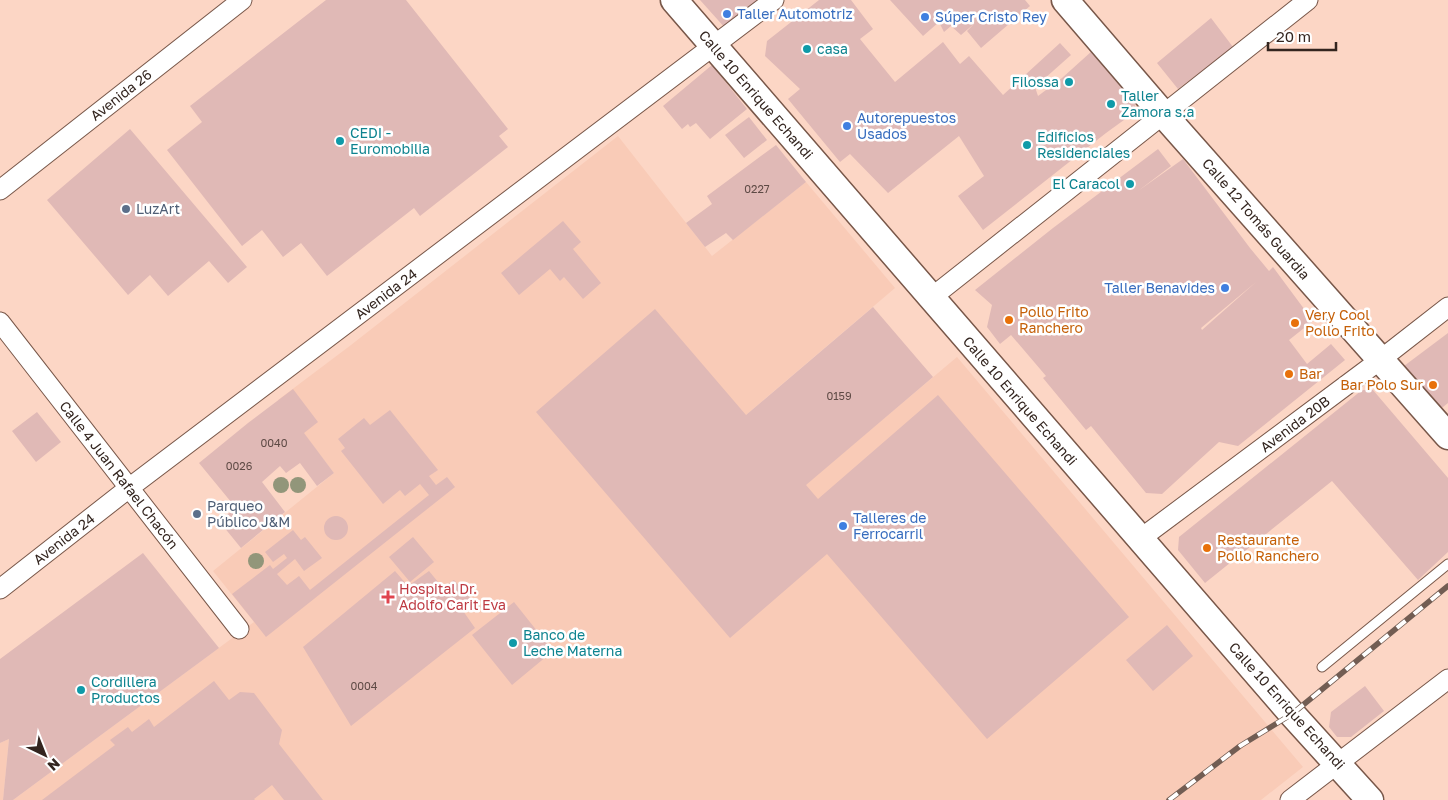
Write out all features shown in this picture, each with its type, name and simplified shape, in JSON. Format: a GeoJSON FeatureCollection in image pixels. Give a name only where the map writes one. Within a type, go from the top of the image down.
{"type":"FeatureCollection","features":[{"type":"Feature","properties":{"kind":"street","name":"Avenida 26"},"geometry":{"type":"LineString","coordinates":[[0,190],[242,0]]}},
{"type":"Feature","properties":{"kind":"street","name":"Calle 10 Enrique Echandi"},"geometry":{"type":"LineString","coordinates":[[674,0],[1292,714],[1370,800]]}},
{"type":"Feature","properties":{"kind":"street","name":"Avenida 24"},"geometry":{"type":"LineString","coordinates":[[0,589],[129,488],[774,0]]}},
{"type":"Feature","properties":{"kind":"street","name":"Calle 12 Tomás Guardia"},"geometry":{"type":"LineString","coordinates":[[1065,0],[1163,114],[1448,436]]}},
{"type":"Feature","properties":{"kind":"street"},"geometry":{"type":"LineString","coordinates":[[931,298],[1308,0]]}},
{"type":"Feature","properties":{"kind":"street","name":"Avenida 20B"},"geometry":{"type":"LineString","coordinates":[[1140,539],[1448,307]]}},
{"type":"Feature","properties":{"kind":"street","name":"Calle 4 Juan Rafael Chacón"},"geometry":{"type":"LineString","coordinates":[[0,322],[239,629]]}},
{"type":"Feature","properties":{"kind":"street"},"geometry":{"type":"LineString","coordinates":[[1290,800],[1448,679]]}},
{"type":"Feature","properties":{"kind":"lane"},"geometry":{"type":"LineString","coordinates":[[1322,667],[1448,564]]}},
{"type":"Feature","properties":{"kind":"shaded area"},"geometry":{"type":"Polygon","coordinates":[[[618,136],[712,256],[806,182],[895,288],[746,415],[805,485],[957,357],[1303,767],[1261,800],[13,800],[254,622],[213,571],[334,473],[278,400],[618,136]]]}},
{"type":"Feature","properties":{"kind":"shaded area"},"geometry":{"type":"Polygon","coordinates":[[[9,739],[3,800],[0,800],[0,743],[9,739]]]}},
{"type":"Feature","properties":{"kind":"building","name":"CEDI - Euromobilia"},"geometry":{"type":"Polygon","coordinates":[[[326,0],[406,0],[508,129],[499,136],[508,147],[420,216],[414,208],[327,276],[301,243],[283,257],[262,230],[242,246],[167,150],[202,122],[190,106],[326,0]]]}},
{"type":"Feature","properties":{"kind":"building","name":"Taller Automotriz"},"geometry":{"type":"Polygon","coordinates":[[[700,0],[758,0],[726,29],[700,0]]]}},
{"type":"Feature","properties":{"kind":"building"},"geometry":{"type":"Polygon","coordinates":[[[819,0],[851,0],[873,29],[860,39],[895,82],[943,42],[960,64],[969,56],[1003,95],[1060,43],[1071,55],[1035,87],[1038,96],[1062,78],[1092,51],[1135,96],[1135,112],[983,230],[958,196],[984,176],[959,136],[888,193],[850,154],[840,162],[788,99],[800,89],[765,56],[767,41],[819,0]]]}},
{"type":"Feature","properties":{"kind":"building"},"geometry":{"type":"Polygon","coordinates":[[[890,0],[1025,0],[1030,6],[981,48],[967,31],[975,23],[961,35],[951,26],[944,32],[939,22],[923,36],[890,0]]]}},
{"type":"Feature","properties":{"kind":"building"},"geometry":{"type":"Polygon","coordinates":[[[1211,18],[1233,47],[1178,89],[1157,63],[1211,18]]]}},
{"type":"Feature","properties":{"kind":"building"},"geometry":{"type":"Polygon","coordinates":[[[712,65],[747,109],[710,139],[696,123],[690,127],[688,124],[682,129],[663,106],[712,65]]]}},
{"type":"Feature","properties":{"kind":"building"},"geometry":{"type":"Polygon","coordinates":[[[749,117],[767,140],[744,158],[725,135],[749,117]]]}},
{"type":"Feature","properties":{"kind":"building","name":"LuzArt"},"geometry":{"type":"Polygon","coordinates":[[[130,129],[247,267],[228,283],[209,261],[168,296],[150,275],[128,295],[47,200],[130,129]]]}},
{"type":"Feature","properties":{"kind":"building"},"geometry":{"type":"Polygon","coordinates":[[[776,145],[806,182],[733,240],[726,233],[705,247],[686,223],[712,204],[707,196],[776,145]]]}},
{"type":"Feature","properties":{"kind":"building"},"geometry":{"type":"Polygon","coordinates":[[[1158,149],[1171,166],[1138,191],[1183,159],[1250,248],[1269,271],[1273,267],[1313,321],[1289,340],[1307,364],[1331,344],[1345,360],[1238,446],[1219,442],[1162,494],[1146,493],[1091,426],[1086,430],[1043,378],[1046,376],[1011,335],[1000,344],[987,327],[992,305],[975,290],[1053,228],[1158,149]],[[1256,282],[1201,328],[1202,330],[1256,282]]]}},
{"type":"Feature","properties":{"kind":"building"},"geometry":{"type":"Polygon","coordinates":[[[563,221],[581,242],[573,249],[601,283],[583,299],[564,277],[560,281],[550,269],[519,295],[501,273],[563,221]]]}},
{"type":"Feature","properties":{"kind":"building","name":"Talleres de Ferrocarril"},"geometry":{"type":"Polygon","coordinates":[[[873,307],[933,377],[806,485],[818,499],[938,395],[1129,617],[987,739],[827,554],[730,638],[536,412],[655,309],[746,415],[873,307]]]}},
{"type":"Feature","properties":{"kind":"building","name":"Bar Polo Sur"},"geometry":{"type":"Polygon","coordinates":[[[1448,333],[1448,403],[1438,411],[1404,366],[1448,333]]]}},
{"type":"Feature","properties":{"kind":"building"},"geometry":{"type":"Polygon","coordinates":[[[293,389],[318,422],[304,433],[334,473],[317,486],[300,463],[286,473],[280,466],[262,482],[285,512],[241,548],[219,521],[236,508],[199,463],[293,389]]]}},
{"type":"Feature","properties":{"kind":"building"},"geometry":{"type":"Polygon","coordinates":[[[1362,390],[1373,390],[1448,478],[1448,552],[1418,580],[1332,481],[1205,583],[1178,550],[1179,537],[1362,390]]]}},
{"type":"Feature","properties":{"kind":"building"},"geometry":{"type":"Polygon","coordinates":[[[390,410],[438,470],[429,476],[436,485],[447,477],[455,487],[266,637],[232,594],[270,565],[273,569],[287,558],[284,554],[273,562],[265,552],[293,530],[301,540],[305,537],[322,558],[304,571],[295,559],[277,574],[287,585],[299,576],[310,590],[429,495],[420,484],[405,496],[400,490],[383,504],[341,451],[345,448],[338,439],[364,418],[370,425],[390,410]]]}},
{"type":"Feature","properties":{"kind":"building"},"geometry":{"type":"Polygon","coordinates":[[[37,412],[61,442],[36,462],[12,431],[37,412]]]}},
{"type":"Feature","properties":{"kind":"building"},"geometry":{"type":"Polygon","coordinates":[[[336,516],[344,520],[348,528],[344,536],[336,540],[328,536],[324,528],[328,520],[336,516]]]}},
{"type":"Feature","properties":{"kind":"building"},"geometry":{"type":"Polygon","coordinates":[[[413,537],[434,562],[410,582],[389,557],[413,537]]]}},
{"type":"Feature","properties":{"kind":"building","name":"Cordillera Productos"},"geometry":{"type":"Polygon","coordinates":[[[143,553],[219,648],[13,800],[3,800],[9,739],[0,743],[0,659],[143,553]]]}},
{"type":"Feature","properties":{"kind":"building"},"geometry":{"type":"Polygon","coordinates":[[[395,571],[408,586],[429,571],[443,588],[454,580],[471,599],[461,608],[475,628],[351,726],[303,647],[395,571]]]}},
{"type":"Feature","properties":{"kind":"building","name":"Banco de Leche Materna"},"geometry":{"type":"Polygon","coordinates":[[[514,602],[553,651],[512,685],[472,635],[514,602]]]}},
{"type":"Feature","properties":{"kind":"building"},"geometry":{"type":"Polygon","coordinates":[[[1167,625],[1193,656],[1153,691],[1126,660],[1167,625]]]}},
{"type":"Feature","properties":{"kind":"building"},"geometry":{"type":"Polygon","coordinates":[[[214,681],[229,700],[240,692],[254,693],[282,730],[279,744],[323,800],[284,800],[272,785],[255,800],[42,800],[115,745],[110,740],[128,727],[132,732],[149,719],[154,727],[214,681]]]}},
{"type":"Feature","properties":{"kind":"building"},"geometry":{"type":"Polygon","coordinates":[[[1365,686],[1384,711],[1351,737],[1337,737],[1329,727],[1331,712],[1365,686]]]}},
{"type":"Feature","properties":{"kind":"railway"},"geometry":{"type":"LineString","coordinates":[[1169,800],[1240,746],[1292,714],[1448,586]]}},
{"type":"Feature","properties":{"kind":"place","name":"Taller Automotriz"},"geometry":{"type":"Point","coordinates":[727,14]}},
{"type":"Feature","properties":{"kind":"place","name":"Súper Cristo Rey"},"geometry":{"type":"Point","coordinates":[925,17]}},
{"type":"Feature","properties":{"kind":"place","name":"casa"},"geometry":{"type":"Point","coordinates":[807,49]}},
{"type":"Feature","properties":{"kind":"place","name":"Filossa"},"geometry":{"type":"Point","coordinates":[1069,82]}},
{"type":"Feature","properties":{"kind":"place","name":"Taller Zamora s.a"},"geometry":{"type":"Point","coordinates":[1111,104]}},
{"type":"Feature","properties":{"kind":"place","name":"Autorepuestos Usados"},"geometry":{"type":"Point","coordinates":[847,126]}},
{"type":"Feature","properties":{"kind":"place","name":"CEDI - Euromobilia"},"geometry":{"type":"Point","coordinates":[340,141]}},
{"type":"Feature","properties":{"kind":"place","name":"Edificios Residenciales"},"geometry":{"type":"Point","coordinates":[1027,145]}},
{"type":"Feature","properties":{"kind":"place","name":"El Caracol"},"geometry":{"type":"Point","coordinates":[1130,184]}},
{"type":"Feature","properties":{"kind":"place","name":"LuzArt"},"geometry":{"type":"Point","coordinates":[126,209]}},
{"type":"Feature","properties":{"kind":"place","name":"Taller Benavides"},"geometry":{"type":"Point","coordinates":[1225,288]}},
{"type":"Feature","properties":{"kind":"place","name":"Pollo Frito Ranchero"},"geometry":{"type":"Point","coordinates":[1009,320]}},
{"type":"Feature","properties":{"kind":"place","name":"Very Cool Pollo Frito"},"geometry":{"type":"Point","coordinates":[1295,323]}},
{"type":"Feature","properties":{"kind":"place","name":"Bar"},"geometry":{"type":"Point","coordinates":[1289,374]}},
{"type":"Feature","properties":{"kind":"place","name":"Bar Polo Sur"},"geometry":{"type":"Point","coordinates":[1433,385]}},
{"type":"Feature","properties":{"kind":"place","name":"Parqueo Público J&M"},"geometry":{"type":"Point","coordinates":[197,514]}},
{"type":"Feature","properties":{"kind":"place","name":"Talleres de Ferrocarril"},"geometry":{"type":"Point","coordinates":[843,526]}},
{"type":"Feature","properties":{"kind":"place","name":"Restaurante Pollo Ranchero"},"geometry":{"type":"Point","coordinates":[1207,548]}},
{"type":"Feature","properties":{"kind":"place","name":"Hospital Dr. Adolfo Carit Eva"},"geometry":{"type":"Point","coordinates":[388,597]}},
{"type":"Feature","properties":{"kind":"place","name":"Banco de Leche Materna"},"geometry":{"type":"Point","coordinates":[513,643]}},
{"type":"Feature","properties":{"kind":"place","name":"Cordillera Productos"},"geometry":{"type":"Point","coordinates":[81,690]}}]}
